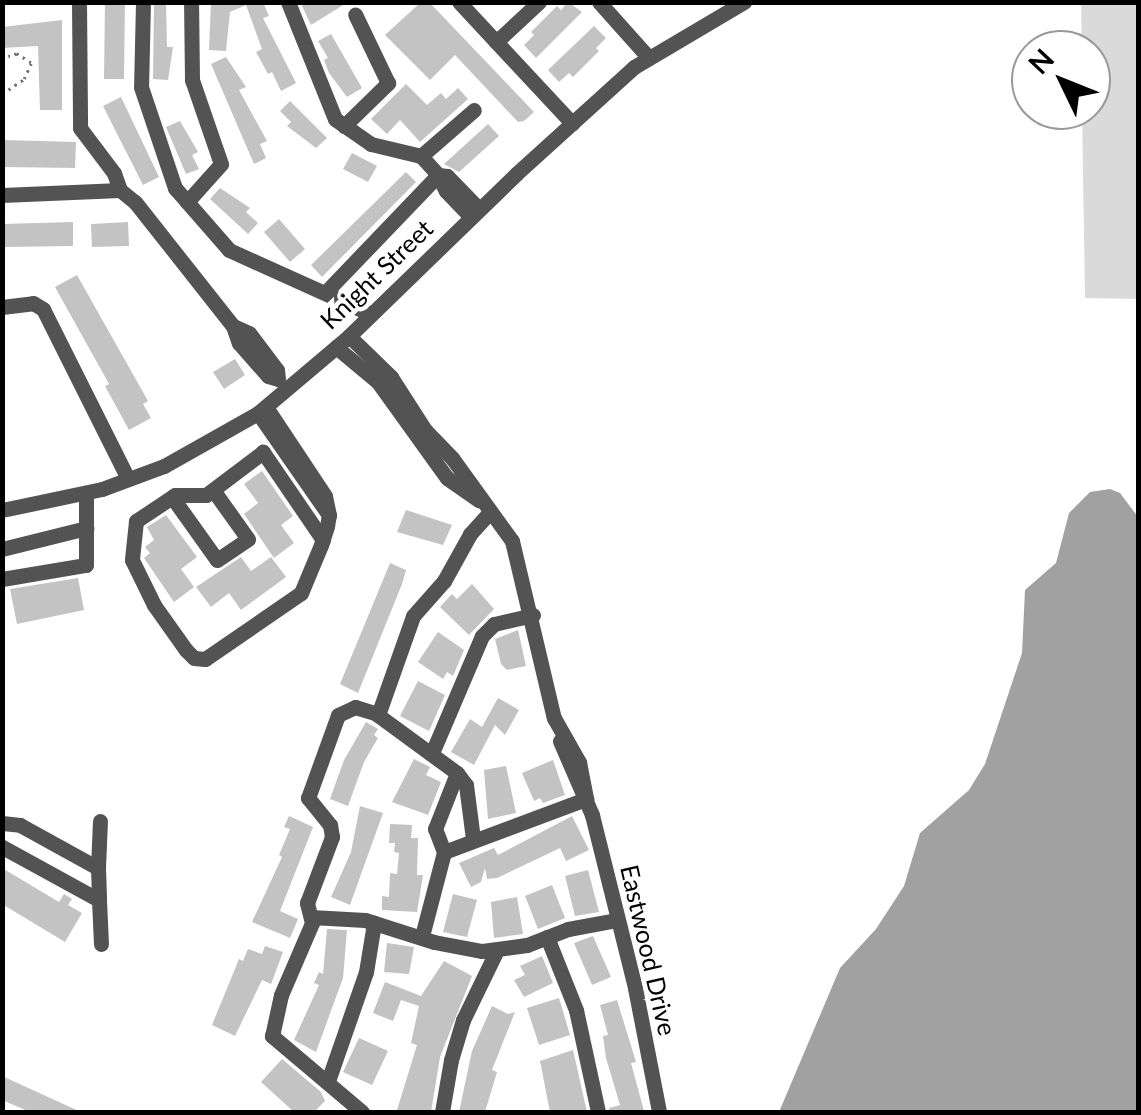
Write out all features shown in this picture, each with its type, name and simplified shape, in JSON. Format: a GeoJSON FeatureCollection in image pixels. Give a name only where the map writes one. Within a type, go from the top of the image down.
{"type":"FeatureCollection","features":[{"type":"Feature","properties":{"kind":"street"},"geometry":{"type":"LineString","coordinates":[[79,2],[80,128],[114,174],[120,190],[136,202],[234,326],[239,344],[268,376],[283,385]]}},
{"type":"Feature","properties":{"kind":"street"},"geometry":{"type":"LineString","coordinates":[[143,2],[141,87],[175,188],[230,250],[371,314]]}},
{"type":"Feature","properties":{"kind":"street"},"geometry":{"type":"LineString","coordinates":[[187,202],[221,164],[192,80],[190,2]]}},
{"type":"Feature","properties":{"kind":"street"},"geometry":{"type":"LineString","coordinates":[[288,2],[328,108],[344,126],[371,144],[421,156],[446,191],[475,213]]}},
{"type":"Feature","properties":{"kind":"street"},"geometry":{"type":"LineString","coordinates":[[459,2],[572,123]]}},
{"type":"Feature","properties":{"kind":"street"},"geometry":{"type":"LineString","coordinates":[[496,42],[540,2]]}},
{"type":"Feature","properties":{"kind":"street"},"geometry":{"type":"LineString","coordinates":[[600,2],[649,58]]}},
{"type":"Feature","properties":{"kind":"street","name":"Knight Street"},"geometry":{"type":"LineString","coordinates":[[2,510],[86,493],[164,466],[262,410],[283,385],[342,342],[572,123],[649,58],[744,2]]}},
{"type":"Feature","properties":{"kind":"street"},"geometry":{"type":"LineString","coordinates":[[344,126],[388,83],[355,14]]}},
{"type":"Feature","properties":{"kind":"street"},"geometry":{"type":"LineString","coordinates":[[421,156],[474,110]]}},
{"type":"Feature","properties":{"kind":"street"},"geometry":{"type":"LineString","coordinates":[[325,293],[438,175]]}},
{"type":"Feature","properties":{"kind":"street"},"geometry":{"type":"LineString","coordinates":[[2,194],[120,190]]}},
{"type":"Feature","properties":{"kind":"street"},"geometry":{"type":"LineString","coordinates":[[2,308],[33,303],[43,309],[128,479]]}},
{"type":"Feature","properties":{"kind":"street","name":"Eastwood Drive"},"geometry":{"type":"LineString","coordinates":[[342,342],[378,382],[440,470],[460,491],[484,507],[512,541],[533,615],[554,718],[579,762],[659,1112]]}},
{"type":"Feature","properties":{"kind":"street"},"geometry":{"type":"LineString","coordinates":[[262,410],[282,439],[328,515],[323,540],[296,600],[200,660],[186,650],[154,605],[132,560],[136,520],[174,496],[197,497],[213,490],[282,439]]}},
{"type":"Feature","properties":{"kind":"street"},"geometry":{"type":"LineString","coordinates":[[263,452],[323,540]]}},
{"type":"Feature","properties":{"kind":"street"},"geometry":{"type":"LineString","coordinates":[[164,466],[174,496],[217,560],[248,539],[213,490]]}},
{"type":"Feature","properties":{"kind":"street"},"geometry":{"type":"LineString","coordinates":[[2,579],[86,565],[86,493]]}},
{"type":"Feature","properties":{"kind":"street"},"geometry":{"type":"LineString","coordinates":[[378,715],[414,616],[444,580],[484,507]]}},
{"type":"Feature","properties":{"kind":"street"},"geometry":{"type":"LineString","coordinates":[[2,550],[86,528]]}},
{"type":"Feature","properties":{"kind":"street"},"geometry":{"type":"LineString","coordinates":[[432,753],[482,636],[494,624],[533,615]]}},
{"type":"Feature","properties":{"kind":"street"},"geometry":{"type":"LineString","coordinates":[[362,1112],[272,1036],[281,995],[311,917],[306,904],[332,837],[328,821],[308,802],[338,716],[355,707],[378,715],[457,773],[466,785],[474,838]]}},
{"type":"Feature","properties":{"kind":"street"},"geometry":{"type":"LineString","coordinates":[[422,936],[444,852],[435,830],[457,773]]}},
{"type":"Feature","properties":{"kind":"street"},"geometry":{"type":"LineString","coordinates":[[444,852],[586,799]]}},
{"type":"Feature","properties":{"kind":"street"},"geometry":{"type":"LineString","coordinates":[[100,821],[98,900],[102,944]]}},
{"type":"Feature","properties":{"kind":"street"},"geometry":{"type":"LineString","coordinates":[[2,823],[20,825],[98,868]]}},
{"type":"Feature","properties":{"kind":"street"},"geometry":{"type":"LineString","coordinates":[[2,847],[98,900]]}},
{"type":"Feature","properties":{"kind":"street"},"geometry":{"type":"LineString","coordinates":[[311,917],[374,922],[470,950],[497,950],[617,920]]}},
{"type":"Feature","properties":{"kind":"street"},"geometry":{"type":"LineString","coordinates":[[328,1082],[366,972],[374,922]]}},
{"type":"Feature","properties":{"kind":"street"},"geometry":{"type":"LineString","coordinates":[[547,936],[576,1010],[598,1112]]}},
{"type":"Feature","properties":{"kind":"street"},"geometry":{"type":"LineString","coordinates":[[442,1112],[451,1060],[464,1020],[497,950]]}},
{"type":"Feature","properties":{"kind":"path"},"geometry":{"type":"LineString","coordinates":[[2,94],[24,79],[31,63],[17,54],[8,57]]}},
{"type":"Feature","properties":{"kind":"shaded area"},"geometry":{"type":"Polygon","coordinates":[[[1081,3],[1138,3],[1138,299],[1085,298],[1082,130],[1111,130],[1111,30],[1082,30],[1081,3]]]}},
{"type":"Feature","properties":{"kind":"shaded area"},"geometry":{"type":"Polygon","coordinates":[[[1110,489],[1120,493],[1138,517],[1138,1112],[779,1112],[840,968],[876,929],[904,886],[920,833],[969,790],[985,764],[1022,653],[1025,590],[1056,563],[1069,513],[1090,492],[1110,489]]]}},
{"type":"Feature","properties":{"kind":"building"},"geometry":{"type":"Polygon","coordinates":[[[105,2],[125,2],[124,79],[104,79],[105,2]]]}},
{"type":"Feature","properties":{"kind":"building"},"geometry":{"type":"Polygon","coordinates":[[[154,2],[166,2],[167,47],[173,47],[168,80],[153,79],[154,2]]]}},
{"type":"Feature","properties":{"kind":"building"},"geometry":{"type":"Polygon","coordinates":[[[211,2],[263,2],[269,16],[263,18],[296,83],[281,91],[272,72],[268,74],[256,52],[262,49],[246,5],[230,12],[226,51],[209,50],[211,2]]]}},
{"type":"Feature","properties":{"kind":"building"},"geometry":{"type":"Polygon","coordinates":[[[308,2],[348,2],[311,25],[302,6],[308,2]]]}},
{"type":"Feature","properties":{"kind":"building"},"geometry":{"type":"Polygon","coordinates":[[[421,2],[429,2],[534,112],[518,122],[455,55],[430,80],[385,35],[421,2]]]}},
{"type":"Feature","properties":{"kind":"building"},"geometry":{"type":"Polygon","coordinates":[[[568,2],[582,12],[536,58],[524,45],[534,35],[531,32],[557,6],[561,10],[568,2]]]}},
{"type":"Feature","properties":{"kind":"building"},"geometry":{"type":"Polygon","coordinates":[[[62,20],[62,110],[40,110],[38,46],[2,48],[2,27],[62,20]]]}},
{"type":"Feature","properties":{"kind":"building"},"geometry":{"type":"Polygon","coordinates":[[[594,26],[606,38],[596,48],[599,51],[573,77],[569,73],[559,82],[548,70],[594,26]]]}},
{"type":"Feature","properties":{"kind":"building"},"geometry":{"type":"Polygon","coordinates":[[[331,34],[362,88],[347,97],[329,73],[324,60],[328,58],[318,41],[331,34]]]}},
{"type":"Feature","properties":{"kind":"building"},"geometry":{"type":"Polygon","coordinates":[[[226,57],[246,87],[239,90],[267,141],[260,144],[266,158],[254,164],[211,64],[226,57]]]}},
{"type":"Feature","properties":{"kind":"building"},"geometry":{"type":"Polygon","coordinates":[[[406,84],[427,105],[441,93],[446,99],[458,88],[468,99],[420,142],[400,120],[387,134],[371,119],[406,84]]]}},
{"type":"Feature","properties":{"kind":"building"},"geometry":{"type":"Polygon","coordinates":[[[121,97],[159,177],[143,185],[103,106],[121,97]]]}},
{"type":"Feature","properties":{"kind":"building"},"geometry":{"type":"Polygon","coordinates":[[[290,101],[327,138],[316,148],[287,126],[291,122],[280,111],[290,101]]]}},
{"type":"Feature","properties":{"kind":"building"},"geometry":{"type":"Polygon","coordinates":[[[180,121],[198,152],[192,155],[199,169],[186,174],[166,127],[180,121]]]}},
{"type":"Feature","properties":{"kind":"building"},"geometry":{"type":"Polygon","coordinates":[[[488,124],[499,136],[459,172],[444,164],[488,124]]]}},
{"type":"Feature","properties":{"kind":"building"},"geometry":{"type":"Polygon","coordinates":[[[3,140],[76,142],[75,168],[3,167],[3,140]]]}},
{"type":"Feature","properties":{"kind":"building"},"geometry":{"type":"Polygon","coordinates":[[[352,153],[377,166],[368,182],[343,169],[352,153]]]}},
{"type":"Feature","properties":{"kind":"building"},"geometry":{"type":"Polygon","coordinates":[[[406,172],[416,182],[322,277],[311,265],[406,172]]]}},
{"type":"Feature","properties":{"kind":"building"},"geometry":{"type":"Polygon","coordinates":[[[220,188],[250,208],[246,212],[258,223],[248,234],[210,199],[220,188]]]}},
{"type":"Feature","properties":{"kind":"building"},"geometry":{"type":"Polygon","coordinates":[[[279,219],[305,249],[290,262],[264,232],[279,219]]]}},
{"type":"Feature","properties":{"kind":"building"},"geometry":{"type":"Polygon","coordinates":[[[73,222],[73,246],[2,247],[2,224],[73,222]]]}},
{"type":"Feature","properties":{"kind":"building"},"geometry":{"type":"Polygon","coordinates":[[[128,222],[129,246],[92,247],[91,224],[128,222]]]}},
{"type":"Feature","properties":{"kind":"building"},"geometry":{"type":"Polygon","coordinates":[[[77,275],[148,401],[143,404],[151,418],[129,430],[105,386],[109,384],[55,287],[77,275]]]}},
{"type":"Feature","properties":{"kind":"building"},"geometry":{"type":"Polygon","coordinates":[[[235,359],[245,375],[224,389],[213,372],[235,359]]]}},
{"type":"Feature","properties":{"kind":"building"},"geometry":{"type":"Polygon","coordinates":[[[262,471],[293,516],[281,525],[294,543],[274,558],[244,514],[258,503],[244,484],[262,471]]]}},
{"type":"Feature","properties":{"kind":"building"},"geometry":{"type":"Polygon","coordinates":[[[406,510],[452,525],[443,545],[397,532],[406,510]]]}},
{"type":"Feature","properties":{"kind":"building"},"geometry":{"type":"Polygon","coordinates":[[[166,515],[197,557],[181,569],[194,587],[174,602],[144,558],[150,553],[145,547],[154,540],[147,527],[166,515]]]}},
{"type":"Feature","properties":{"kind":"building"},"geometry":{"type":"Polygon","coordinates":[[[241,557],[251,571],[271,557],[286,577],[241,610],[229,593],[211,607],[196,587],[241,557]]]}},
{"type":"Feature","properties":{"kind":"building"},"geometry":{"type":"Polygon","coordinates":[[[390,563],[406,570],[358,693],[340,684],[390,563]]]}},
{"type":"Feature","properties":{"kind":"building"},"geometry":{"type":"Polygon","coordinates":[[[78,578],[84,610],[17,624],[10,589],[78,578]]]}},
{"type":"Feature","properties":{"kind":"building"},"geometry":{"type":"Polygon","coordinates":[[[472,584],[494,609],[469,635],[440,607],[452,594],[457,599],[472,584]]]}},
{"type":"Feature","properties":{"kind":"building"},"geometry":{"type":"Polygon","coordinates":[[[518,630],[526,666],[507,670],[501,664],[495,639],[518,630]]]}},
{"type":"Feature","properties":{"kind":"building"},"geometry":{"type":"Polygon","coordinates":[[[438,632],[464,650],[453,676],[447,672],[443,679],[418,662],[438,632]]]}},
{"type":"Feature","properties":{"kind":"building"},"geometry":{"type":"Polygon","coordinates":[[[418,681],[445,695],[429,731],[400,716],[418,681]]]}},
{"type":"Feature","properties":{"kind":"building"},"geometry":{"type":"Polygon","coordinates":[[[498,698],[519,710],[505,735],[495,725],[474,765],[451,752],[470,719],[482,727],[498,698]]]}},
{"type":"Feature","properties":{"kind":"building"},"geometry":{"type":"Polygon","coordinates":[[[366,722],[378,729],[374,735],[378,738],[364,762],[348,806],[330,799],[344,760],[366,722]]]}},
{"type":"Feature","properties":{"kind":"building"},"geometry":{"type":"Polygon","coordinates":[[[414,759],[430,767],[426,775],[441,782],[428,815],[392,802],[414,759]]]}},
{"type":"Feature","properties":{"kind":"building"},"geometry":{"type":"Polygon","coordinates":[[[553,760],[565,795],[543,803],[540,798],[534,801],[522,773],[553,760]]]}},
{"type":"Feature","properties":{"kind":"building"},"geometry":{"type":"Polygon","coordinates":[[[506,766],[516,813],[488,819],[484,770],[506,766]]]}},
{"type":"Feature","properties":{"kind":"building"},"geometry":{"type":"Polygon","coordinates":[[[360,806],[383,813],[350,905],[331,897],[351,852],[360,806]]]}},
{"type":"Feature","properties":{"kind":"building"},"geometry":{"type":"Polygon","coordinates":[[[289,816],[313,827],[280,911],[298,919],[290,938],[252,922],[282,857],[279,855],[290,829],[284,827],[289,816]]]}},
{"type":"Feature","properties":{"kind":"building"},"geometry":{"type":"Polygon","coordinates":[[[572,816],[589,850],[566,861],[560,848],[497,878],[487,879],[485,868],[481,882],[471,887],[459,863],[494,848],[498,855],[572,816]]]}},
{"type":"Feature","properties":{"kind":"building"},"geometry":{"type":"Polygon","coordinates":[[[390,824],[412,825],[411,838],[418,838],[417,875],[423,875],[417,912],[382,910],[382,896],[389,897],[390,873],[397,874],[399,853],[394,852],[395,843],[389,843],[390,824]]]}},
{"type":"Feature","properties":{"kind":"building"},"geometry":{"type":"Polygon","coordinates":[[[2,868],[59,902],[64,894],[72,899],[68,905],[82,913],[65,942],[2,904],[2,868]]]}},
{"type":"Feature","properties":{"kind":"building"},"geometry":{"type":"Polygon","coordinates":[[[588,870],[599,912],[575,916],[565,876],[588,870]]]}},
{"type":"Feature","properties":{"kind":"building"},"geometry":{"type":"Polygon","coordinates":[[[552,885],[565,918],[538,929],[525,896],[552,885]]]}},
{"type":"Feature","properties":{"kind":"building"},"geometry":{"type":"Polygon","coordinates":[[[453,894],[477,900],[467,937],[443,932],[453,894]]]}},
{"type":"Feature","properties":{"kind":"building"},"geometry":{"type":"Polygon","coordinates":[[[517,897],[523,934],[494,938],[491,902],[517,897]]]}},
{"type":"Feature","properties":{"kind":"building"},"geometry":{"type":"Polygon","coordinates":[[[327,929],[347,930],[343,978],[316,1052],[294,1040],[319,985],[314,983],[319,972],[323,974],[327,929]]]}},
{"type":"Feature","properties":{"kind":"building"},"geometry":{"type":"Polygon","coordinates":[[[593,936],[611,977],[592,985],[574,943],[593,936]]]}},
{"type":"Feature","properties":{"kind":"building"},"geometry":{"type":"Polygon","coordinates":[[[387,943],[414,947],[409,974],[384,972],[387,943]]]}},
{"type":"Feature","properties":{"kind":"building"},"geometry":{"type":"Polygon","coordinates":[[[265,946],[283,952],[271,984],[262,980],[235,1036],[212,1025],[239,959],[243,961],[248,949],[262,954],[265,946]]]}},
{"type":"Feature","properties":{"kind":"building"},"geometry":{"type":"Polygon","coordinates":[[[542,956],[553,983],[524,997],[514,980],[525,975],[520,966],[542,956]]]}},
{"type":"Feature","properties":{"kind":"building"},"geometry":{"type":"Polygon","coordinates":[[[444,961],[472,976],[440,1057],[431,1112],[397,1110],[417,1045],[411,1043],[419,1006],[401,1000],[393,1021],[373,1013],[385,982],[421,996],[444,961]]]}},
{"type":"Feature","properties":{"kind":"building"},"geometry":{"type":"Polygon","coordinates":[[[559,998],[570,1035],[539,1045],[527,1008],[559,998]]]}},
{"type":"Feature","properties":{"kind":"building"},"geometry":{"type":"Polygon","coordinates":[[[617,1000],[636,1062],[631,1063],[644,1111],[609,1112],[609,1108],[620,1105],[606,1058],[603,1036],[608,1035],[600,1005],[617,1000]]]}},
{"type":"Feature","properties":{"kind":"building"},"geometry":{"type":"Polygon","coordinates":[[[492,1006],[508,1014],[515,1012],[492,1070],[497,1072],[485,1112],[459,1112],[472,1051],[492,1006]]]}},
{"type":"Feature","properties":{"kind":"building"},"geometry":{"type":"Polygon","coordinates":[[[359,1038],[388,1051],[372,1085],[343,1072],[359,1038]]]}},
{"type":"Feature","properties":{"kind":"building"},"geometry":{"type":"Polygon","coordinates":[[[573,1050],[587,1112],[550,1112],[540,1061],[573,1050]]]}},
{"type":"Feature","properties":{"kind":"building"},"geometry":{"type":"Polygon","coordinates":[[[282,1059],[321,1092],[325,1101],[314,1112],[294,1112],[261,1082],[282,1059]]]}},
{"type":"Feature","properties":{"kind":"building"},"geometry":{"type":"Polygon","coordinates":[[[2,1076],[81,1112],[30,1112],[2,1100],[2,1076]]]}}]}
